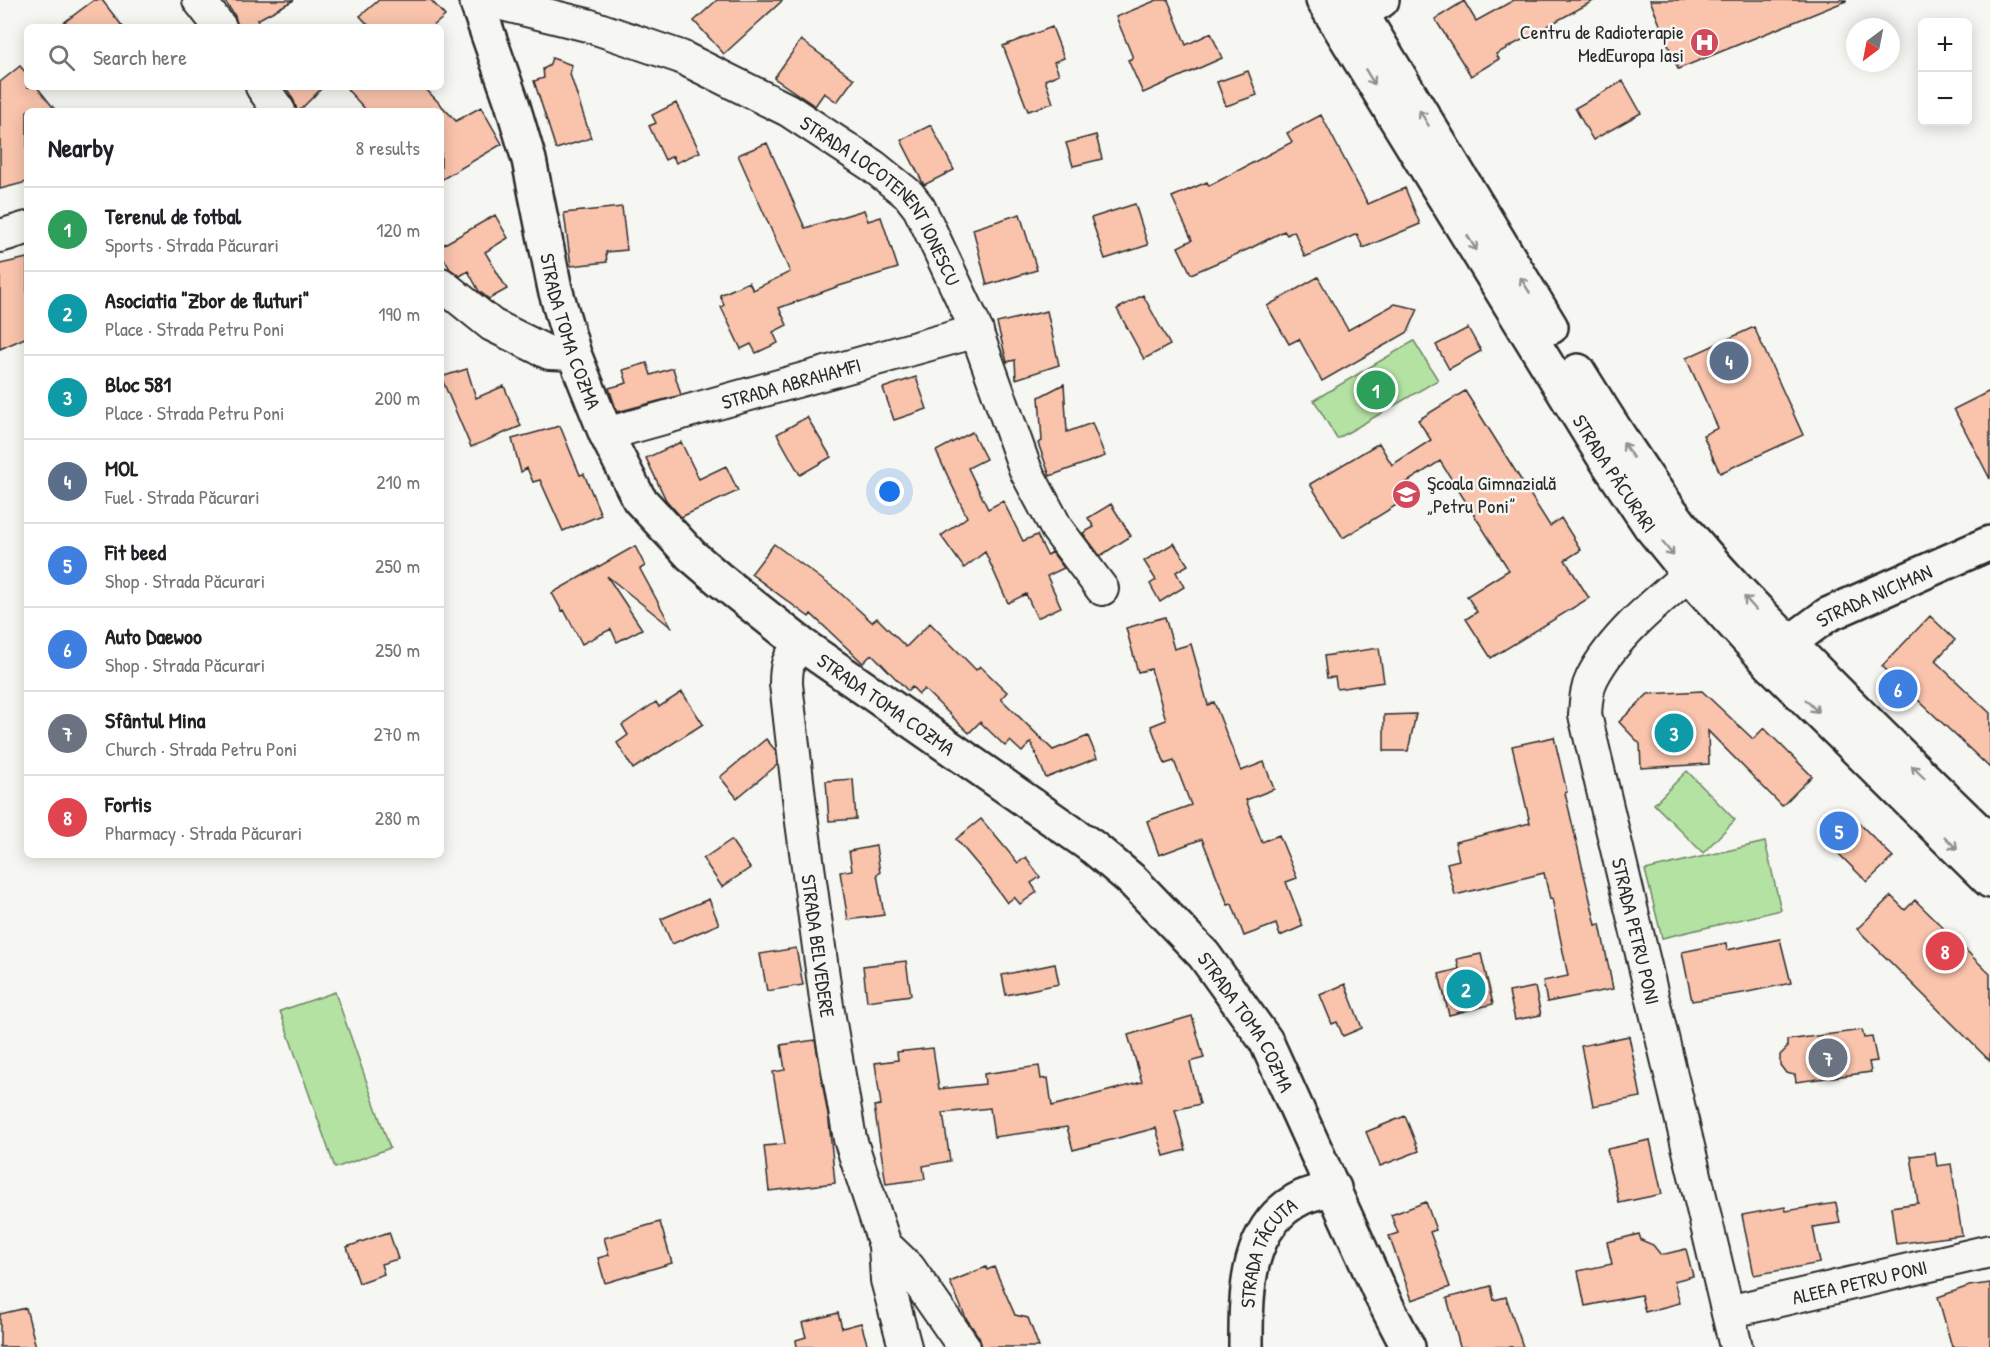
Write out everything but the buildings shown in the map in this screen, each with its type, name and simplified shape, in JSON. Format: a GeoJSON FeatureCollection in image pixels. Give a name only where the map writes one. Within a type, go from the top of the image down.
{"type":"FeatureCollection","features":[{"type":"Feature","properties":{"kind":"street"},"geometry":{"type":"LineString","coordinates":[[199,0],[218,24]]}},
{"type":"Feature","properties":{"kind":"street","name":"STRADA TOMA COZMA"},"geometry":{"type":"LineString","coordinates":[[476,0],[529,160],[555,289],[574,354],[606,434],[639,499],[667,530],[718,579],[801,644],[1094,848],[1132,880],[1204,956],[1266,1041],[1382,1297],[1408,1347]]}},
{"type":"Feature","properties":{"kind":"street","name":"STRADA LOCOTENENT IONESCU"},"geometry":{"type":"LineString","coordinates":[[486,0],[587,25],[681,57],[788,110],[873,166],[909,195],[919,208],[977,331],[1026,471],[1057,529],[1102,589]]}},
{"type":"Feature","properties":{"kind":"street","name":"STRADA PĂCURARI"},"geometry":{"type":"LineString","coordinates":[[1352,8],[1624,444],[1676,516],[1699,566],[1990,881]]}},
{"type":"Feature","properties":{"kind":"street"},"geometry":{"type":"LineString","coordinates":[[264,90],[277,108]]}},
{"type":"Feature","properties":{"kind":"street"},"geometry":{"type":"LineString","coordinates":[[0,236],[24,229]]}},
{"type":"Feature","properties":{"kind":"street"},"geometry":{"type":"LineString","coordinates":[[444,286],[492,325],[549,353],[574,354]]}},
{"type":"Feature","properties":{"kind":"street","name":"STRADA ABRAHAMFI"},"geometry":{"type":"LineString","coordinates":[[606,434],[977,331]]}},
{"type":"Feature","properties":{"kind":"street","name":"STRADA NICIMAN"},"geometry":{"type":"LineString","coordinates":[[1781,655],[1827,615],[1990,543]]}},
{"type":"Feature","properties":{"kind":"street","name":"STRADA PETRU PONI"},"geometry":{"type":"LineString","coordinates":[[1699,566],[1640,616],[1607,656],[1592,679],[1586,699],[1585,715],[1736,1347]]}},
{"type":"Feature","properties":{"kind":"street","name":"STRADA BELVEDERE"},"geometry":{"type":"LineString","coordinates":[[801,644],[786,666],[786,684],[827,1006],[850,1139],[885,1245]]}},
{"type":"Feature","properties":{"kind":"street","name":"STRADA PĂCURARI"},"geometry":{"type":"LineString","coordinates":[[1781,655],[1858,715],[1990,842]]}},
{"type":"Feature","properties":{"kind":"street","name":"STRADA TĂCUTA"},"geometry":{"type":"LineString","coordinates":[[1246,1347],[1246,1301],[1255,1250],[1269,1225],[1283,1210],[1303,1197],[1334,1188]]}},
{"type":"Feature","properties":{"kind":"street"},"geometry":{"type":"LineString","coordinates":[[885,1245],[909,1268],[962,1346]]}},
{"type":"Feature","properties":{"kind":"street"},"geometry":{"type":"LineString","coordinates":[[885,1245],[887,1280],[906,1347]]}},
{"type":"Feature","properties":{"kind":"street","name":"ALEEA PETRU PONI"},"geometry":{"type":"LineString","coordinates":[[1728,1312],[1990,1251]]}},
{"type":"Feature","properties":{"kind":"green space"},"geometry":{"type":"Polygon","coordinates":[[[1414,341],[1438,380],[1337,439],[1314,400],[1414,341]]]}},
{"type":"Feature","properties":{"kind":"green space"},"geometry":{"type":"Polygon","coordinates":[[[1687,771],[1735,820],[1703,853],[1654,804],[1687,771]]]}},
{"type":"Feature","properties":{"kind":"green space"},"geometry":{"type":"Polygon","coordinates":[[[1765,842],[1781,910],[1662,938],[1645,870],[1765,842]]]}},
{"type":"Feature","properties":{"kind":"green space"},"geometry":{"type":"Polygon","coordinates":[[[335,992],[390,1148],[335,1168],[280,1011],[335,992]]]}},
{"type":"Feature","properties":{"kind":"place","name":"Centru de Radioterapie MedEuropa Iasi"},"geometry":{"type":"Point","coordinates":[1705,42]}},
{"type":"Feature","properties":{"kind":"place","name":"MOL"},"geometry":{"type":"Point","coordinates":[1729,361]}},
{"type":"Feature","properties":{"kind":"place","name":"Terenul de fotbal"},"geometry":{"type":"Point","coordinates":[1376,390]}},
{"type":"Feature","properties":{"kind":"place","name":"Şcoala Gimnazială „Petru Poni”"},"geometry":{"type":"Point","coordinates":[1406,494]}},
{"type":"Feature","properties":{"kind":"place","name":"Auto Daewoo"},"geometry":{"type":"Point","coordinates":[1898,689]}},
{"type":"Feature","properties":{"kind":"place","name":"Bloc 581"},"geometry":{"type":"Point","coordinates":[1674,733]}},
{"type":"Feature","properties":{"kind":"place","name":"Fit beed"},"geometry":{"type":"Point","coordinates":[1839,831]}},
{"type":"Feature","properties":{"kind":"place","name":"Fortis"},"geometry":{"type":"Point","coordinates":[1945,951]}},
{"type":"Feature","properties":{"kind":"place","name":"Asociatia \"Zbor de fluturi\""},"geometry":{"type":"Point","coordinates":[1466,989]}},
{"type":"Feature","properties":{"kind":"place","name":"Sfântul Mina"},"geometry":{"type":"Point","coordinates":[1828,1058]}}]}
